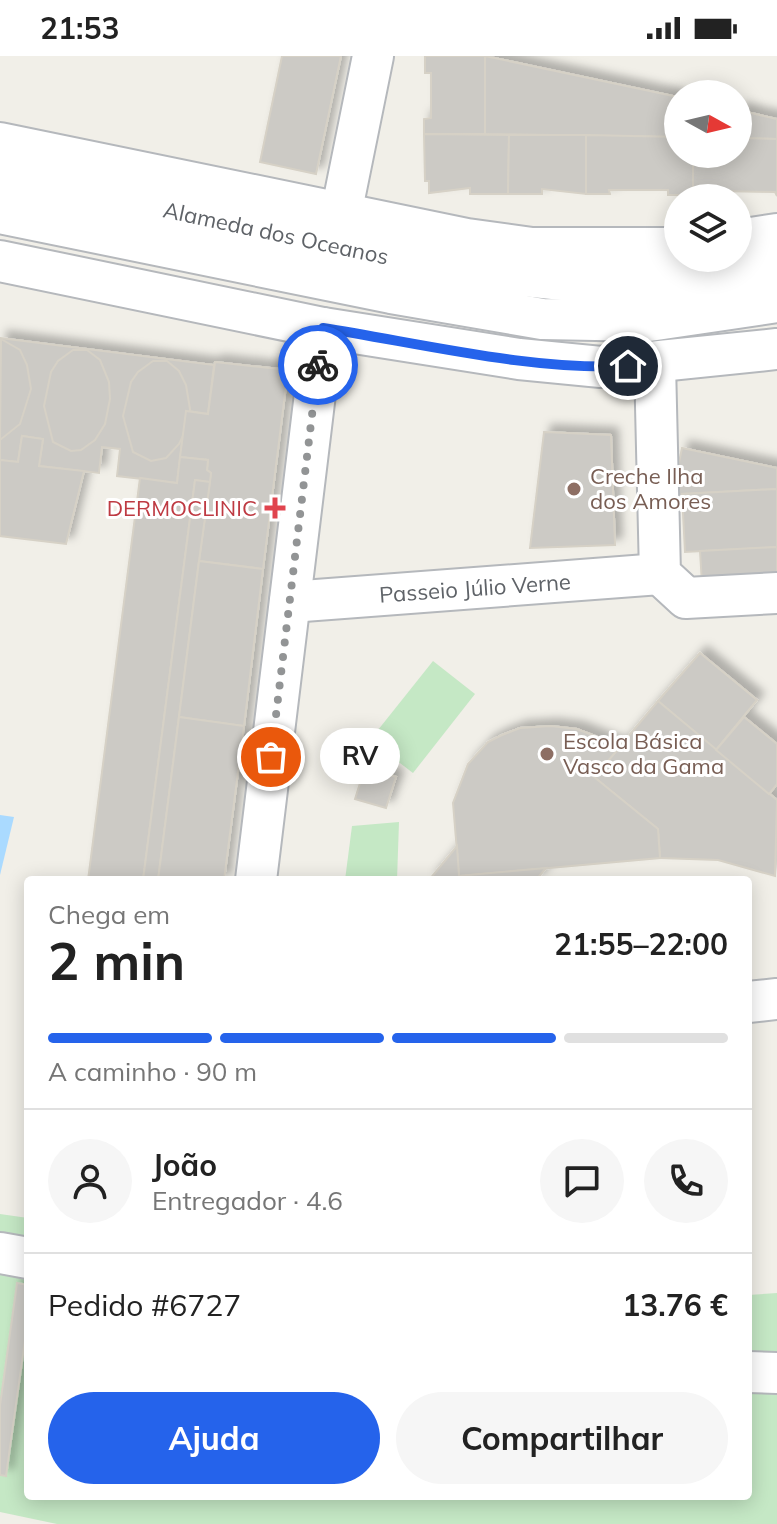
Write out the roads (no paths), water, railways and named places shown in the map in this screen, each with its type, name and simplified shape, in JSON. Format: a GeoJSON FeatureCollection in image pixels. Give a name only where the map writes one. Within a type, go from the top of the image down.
{"type":"FeatureCollection","features":[{"type":"Feature","properties":{"kind":"street"},"geometry":{"type":"LineString","coordinates":[[341,214],[373,56]]}},
{"type":"Feature","properties":{"kind":"street","name":"Alameda dos Oceanos"},"geometry":{"type":"LineString","coordinates":[[0,143],[467,239],[532,248],[777,302]]}},
{"type":"Feature","properties":{"kind":"street","name":"Alameda dos Oceanos"},"geometry":{"type":"LineString","coordinates":[[0,176],[406,259],[554,280],[640,288],[689,281],[755,249]]}},
{"type":"Feature","properties":{"kind":"street","name":"Alameda dos Oceanos"},"geometry":{"type":"LineString","coordinates":[[0,213],[391,293],[542,319],[649,321],[689,281]]}},
{"type":"Feature","properties":{"kind":"street","name":"Alameda dos Oceanos"},"geometry":{"type":"LineString","coordinates":[[467,239],[554,280]]}},
{"type":"Feature","properties":{"kind":"street"},"geometry":{"type":"LineString","coordinates":[[0,261],[323,328],[601,367],[655,364],[777,349]]}},
{"type":"Feature","properties":{"kind":"street"},"geometry":{"type":"LineString","coordinates":[[689,281],[777,335]]}},
{"type":"Feature","properties":{"kind":"street"},"geometry":{"type":"LineString","coordinates":[[484,353],[542,319]]}},
{"type":"Feature","properties":{"kind":"street"},"geometry":{"type":"LineString","coordinates":[[256,876],[323,328]]}},
{"type":"Feature","properties":{"kind":"street"},"geometry":{"type":"LineString","coordinates":[[655,364],[660,574],[686,598],[777,593]]}},
{"type":"Feature","properties":{"kind":"street","name":"Passeio Júlio Verne"},"geometry":{"type":"LineString","coordinates":[[290,602],[660,574]]}},
{"type":"Feature","properties":{"kind":"street"},"geometry":{"type":"LineString","coordinates":[[752,1002],[777,999]]}},
{"type":"Feature","properties":{"kind":"street"},"geometry":{"type":"LineString","coordinates":[[0,1253],[24,1257]]}},
{"type":"Feature","properties":{"kind":"street"},"geometry":{"type":"LineString","coordinates":[[752,1372],[777,1373]]}},
{"type":"Feature","properties":{"kind":"water"},"geometry":{"type":"Polygon","coordinates":[[[0,815],[14,817],[0,875],[0,815]]]}},
{"type":"Feature","properties":{"kind":"place","name":"Creche Ilha dos Amores"},"geometry":{"type":"Point","coordinates":[574,489]}},
{"type":"Feature","properties":{"kind":"place","name":"DERMOCLINIC"},"geometry":{"type":"Point","coordinates":[275,508]}},
{"type":"Feature","properties":{"kind":"place","name":"Escola Básica Vasco da Gama"},"geometry":{"type":"Point","coordinates":[547,754]}},
{"type":"Feature","properties":{"kind":"place","name":"RV"},"geometry":{"type":"Point","coordinates":[271,757]}}]}
